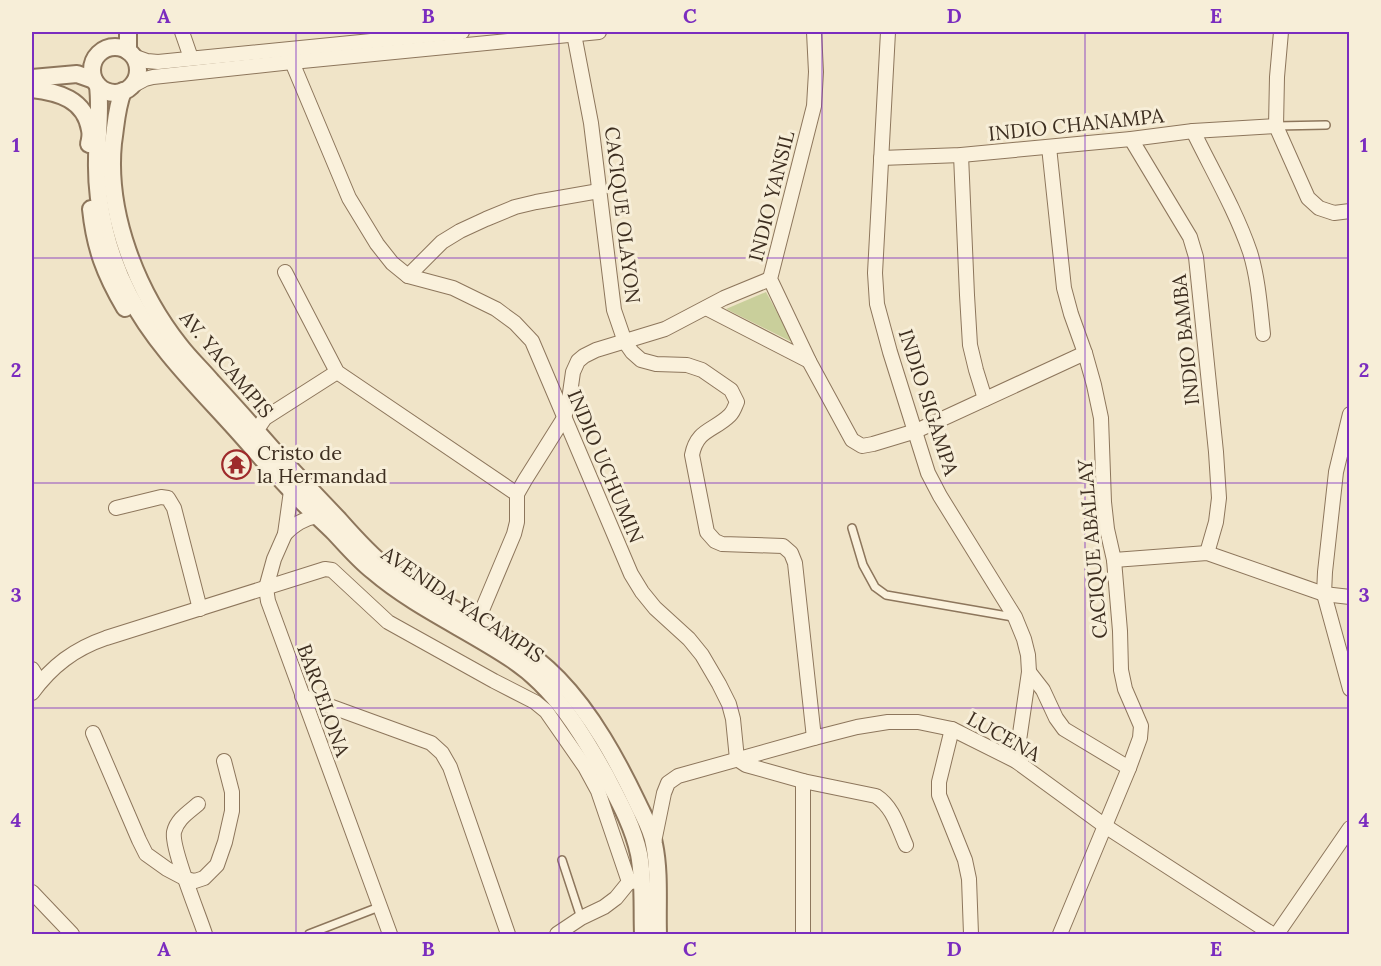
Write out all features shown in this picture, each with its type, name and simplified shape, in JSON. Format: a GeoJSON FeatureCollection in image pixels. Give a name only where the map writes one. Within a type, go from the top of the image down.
{"type":"FeatureCollection","features":[{"type":"Feature","properties":{"kind":"street"},"geometry":{"type":"LineString","coordinates":[[127,89],[135,81],[138,67],[131,53],[128,32]]}},
{"type":"Feature","properties":{"kind":"street"},"geometry":{"type":"LineString","coordinates":[[182,32],[191,58]]}},
{"type":"Feature","properties":{"kind":"street"},"geometry":{"type":"LineString","coordinates":[[96,83],[92,73],[94,59],[109,39],[147,61],[462,32]]}},
{"type":"Feature","properties":{"kind":"street"},"geometry":{"type":"LineString","coordinates":[[32,78],[77,74],[96,83],[103,90],[117,93],[153,77],[599,32]]}},
{"type":"Feature","properties":{"kind":"street","name":"INDIO YANSIL"},"geometry":{"type":"LineString","coordinates":[[814,32],[816,72],[814,106],[770,279],[809,361],[852,440],[862,446],[916,431],[1085,353]]}},
{"type":"Feature","properties":{"kind":"street","name":"INDIO SIGAMPA"},"geometry":{"type":"LineString","coordinates":[[888,32],[875,273],[877,304],[928,473],[1015,617],[1026,647],[1029,672],[1016,761]]}},
{"type":"Feature","properties":{"kind":"street"},"geometry":{"type":"LineString","coordinates":[[1281,32],[1276,77],[1276,126],[1308,198],[1319,208],[1334,213],[1350,211]]}},
{"type":"Feature","properties":{"kind":"street","name":"CACIQUE OLAYON"},"geometry":{"type":"LineString","coordinates":[[574,34],[591,123],[614,310],[625,342],[641,360],[656,364],[687,365],[702,370],[731,390],[736,402],[732,413],[700,436],[694,445],[692,455],[707,532],[714,541],[722,544],[783,546],[791,553],[795,563],[814,738]]}},
{"type":"Feature","properties":{"kind":"street"},"geometry":{"type":"LineString","coordinates":[[32,68],[80,63],[94,59]]}},
{"type":"Feature","properties":{"kind":"street","name":"INDIO UCHUMIN"},"geometry":{"type":"LineString","coordinates":[[292,62],[349,198],[377,244],[392,263],[408,276],[453,288],[496,309],[532,341],[631,574],[655,608],[689,639],[702,655],[729,704],[737,759]]}},
{"type":"Feature","properties":{"kind":"street","name":"AVENIDA YACAMPIS"},"geometry":{"type":"LineString","coordinates":[[96,83],[100,104],[98,190],[104,225],[116,265],[129,295],[149,328],[188,376],[255,450],[293,483],[317,516],[372,570],[385,581],[515,661],[542,683],[554,697],[587,742],[619,799],[631,828],[639,855],[635,882],[643,934]]}},
{"type":"Feature","properties":{"kind":"street"},"geometry":{"type":"LineString","coordinates":[[32,89],[66,97],[75,103],[84,115],[90,130],[88,166],[94,235],[102,263],[129,317],[157,355],[188,376]]}},
{"type":"Feature","properties":{"kind":"street","name":"AV. YACAMPIS"},"geometry":{"type":"LineString","coordinates":[[127,89],[118,106],[112,153],[112,180],[120,227],[140,280],[153,306],[180,346],[256,430],[293,483],[387,568],[407,582],[510,640],[536,658],[559,679],[606,742],[648,825],[654,842],[658,934]]}},
{"type":"Feature","properties":{"kind":"street","name":"INDIO CHANAMPA"},"geometry":{"type":"LineString","coordinates":[[881,158],[961,155],[1131,139],[1193,130],[1276,126]]}},
{"type":"Feature","properties":{"kind":"street"},"geometry":{"type":"LineString","coordinates":[[1193,130],[1250,252],[1257,284],[1263,334]]}},
{"type":"Feature","properties":{"kind":"street","name":"INDIO BAMBA"},"geometry":{"type":"LineString","coordinates":[[1131,139],[1191,237],[1196,257],[1219,498],[1216,522],[1207,553]]}},
{"type":"Feature","properties":{"kind":"street","name":"CACIQUE ABALLAY"},"geometry":{"type":"LineString","coordinates":[[1048,147],[1064,288],[1085,353],[1101,418],[1104,502],[1114,560],[1121,670],[1125,689],[1141,726],[1140,738],[1129,768],[1060,934]]}},
{"type":"Feature","properties":{"kind":"street"},"geometry":{"type":"LineString","coordinates":[[961,155],[970,345],[985,399]]}},
{"type":"Feature","properties":{"kind":"street"},"geometry":{"type":"LineString","coordinates":[[408,276],[442,242],[486,219],[515,207],[599,191]]}},
{"type":"Feature","properties":{"kind":"street"},"geometry":{"type":"LineString","coordinates":[[285,272],[337,372],[517,494]]}},
{"type":"Feature","properties":{"kind":"street"},"geometry":{"type":"LineString","coordinates":[[477,622],[517,522],[517,494],[564,418],[573,372],[578,362],[596,350],[665,329],[724,298],[770,279]]}},
{"type":"Feature","properties":{"kind":"street"},"geometry":{"type":"LineString","coordinates":[[706,308],[809,361]]}},
{"type":"Feature","properties":{"kind":"street"},"geometry":{"type":"LineString","coordinates":[[255,450],[256,430],[265,418],[337,372]]}},
{"type":"Feature","properties":{"kind":"street"},"geometry":{"type":"LineString","coordinates":[[1350,414],[1336,472],[1324,594],[1350,689]]}},
{"type":"Feature","properties":{"kind":"street"},"geometry":{"type":"LineString","coordinates":[[266,588],[274,559],[285,534],[293,483]]}},
{"type":"Feature","properties":{"kind":"street"},"geometry":{"type":"LineString","coordinates":[[116,507],[161,497],[168,498],[174,508],[200,609]]}},
{"type":"Feature","properties":{"kind":"street"},"geometry":{"type":"LineString","coordinates":[[285,534],[306,518],[317,516]]}},
{"type":"Feature","properties":{"kind":"street"},"geometry":{"type":"LineString","coordinates":[[1114,560],[1207,553],[1324,594],[1350,597]]}},
{"type":"Feature","properties":{"kind":"street"},"geometry":{"type":"LineString","coordinates":[[36,687],[68,656],[86,645],[325,569],[332,570],[388,622],[535,702],[546,711],[585,767],[598,791],[635,882],[604,907],[580,918],[557,934]]}},
{"type":"Feature","properties":{"kind":"street","name":"BARCELONA"},"geometry":{"type":"LineString","coordinates":[[266,588],[268,601],[302,696],[390,934]]}},
{"type":"Feature","properties":{"kind":"street"},"geometry":{"type":"LineString","coordinates":[[32,669],[36,687]]}},
{"type":"Feature","properties":{"kind":"street"},"geometry":{"type":"LineString","coordinates":[[1029,672],[1043,690],[1056,718],[1064,729],[1129,768]]}},
{"type":"Feature","properties":{"kind":"street"},"geometry":{"type":"LineString","coordinates":[[302,696],[431,743],[442,753],[450,767],[508,934]]}},
{"type":"Feature","properties":{"kind":"street","name":"LUCENA"},"geometry":{"type":"LineString","coordinates":[[654,842],[664,793],[668,783],[678,776],[857,727],[888,722],[918,722],[952,729],[1016,761],[1105,826],[1272,934]]}},
{"type":"Feature","properties":{"kind":"street"},"geometry":{"type":"LineString","coordinates":[[952,729],[939,782],[939,795],[965,860],[969,879],[971,934]]}},
{"type":"Feature","properties":{"kind":"street"},"geometry":{"type":"LineString","coordinates":[[93,733],[146,854],[167,869],[195,881],[204,878],[217,865],[225,842],[232,811],[232,792],[224,761]]}},
{"type":"Feature","properties":{"kind":"street"},"geometry":{"type":"LineString","coordinates":[[737,759],[746,765],[876,796],[884,801],[892,812],[906,845]]}},
{"type":"Feature","properties":{"kind":"street"},"geometry":{"type":"LineString","coordinates":[[803,780],[803,934]]}},
{"type":"Feature","properties":{"kind":"street"},"geometry":{"type":"LineString","coordinates":[[198,804],[180,819],[174,832],[178,856],[205,934]]}},
{"type":"Feature","properties":{"kind":"street"},"geometry":{"type":"LineString","coordinates":[[1277,934],[1350,828]]}},
{"type":"Feature","properties":{"kind":"street"},"geometry":{"type":"LineString","coordinates":[[32,892],[72,934]]}},
{"type":"Feature","properties":{"kind":"lane"},"geometry":{"type":"LineString","coordinates":[[1276,126],[1326,125]]}},
{"type":"Feature","properties":{"kind":"lane"},"geometry":{"type":"LineString","coordinates":[[852,528],[863,565],[874,587],[886,595],[1015,617]]}},
{"type":"Feature","properties":{"kind":"lane"},"geometry":{"type":"LineString","coordinates":[[562,860],[580,918]]}},
{"type":"Feature","properties":{"kind":"lane"},"geometry":{"type":"LineString","coordinates":[[309,934],[379,907]]}},
{"type":"Feature","properties":{"kind":"green space"},"geometry":{"type":"Polygon","coordinates":[[[766,292],[794,343],[726,309],[766,292]]]}},
{"type":"Feature","properties":{"kind":"place","name":"Cristo de la Hermandad"},"geometry":{"type":"Point","coordinates":[236,464]}}]}
